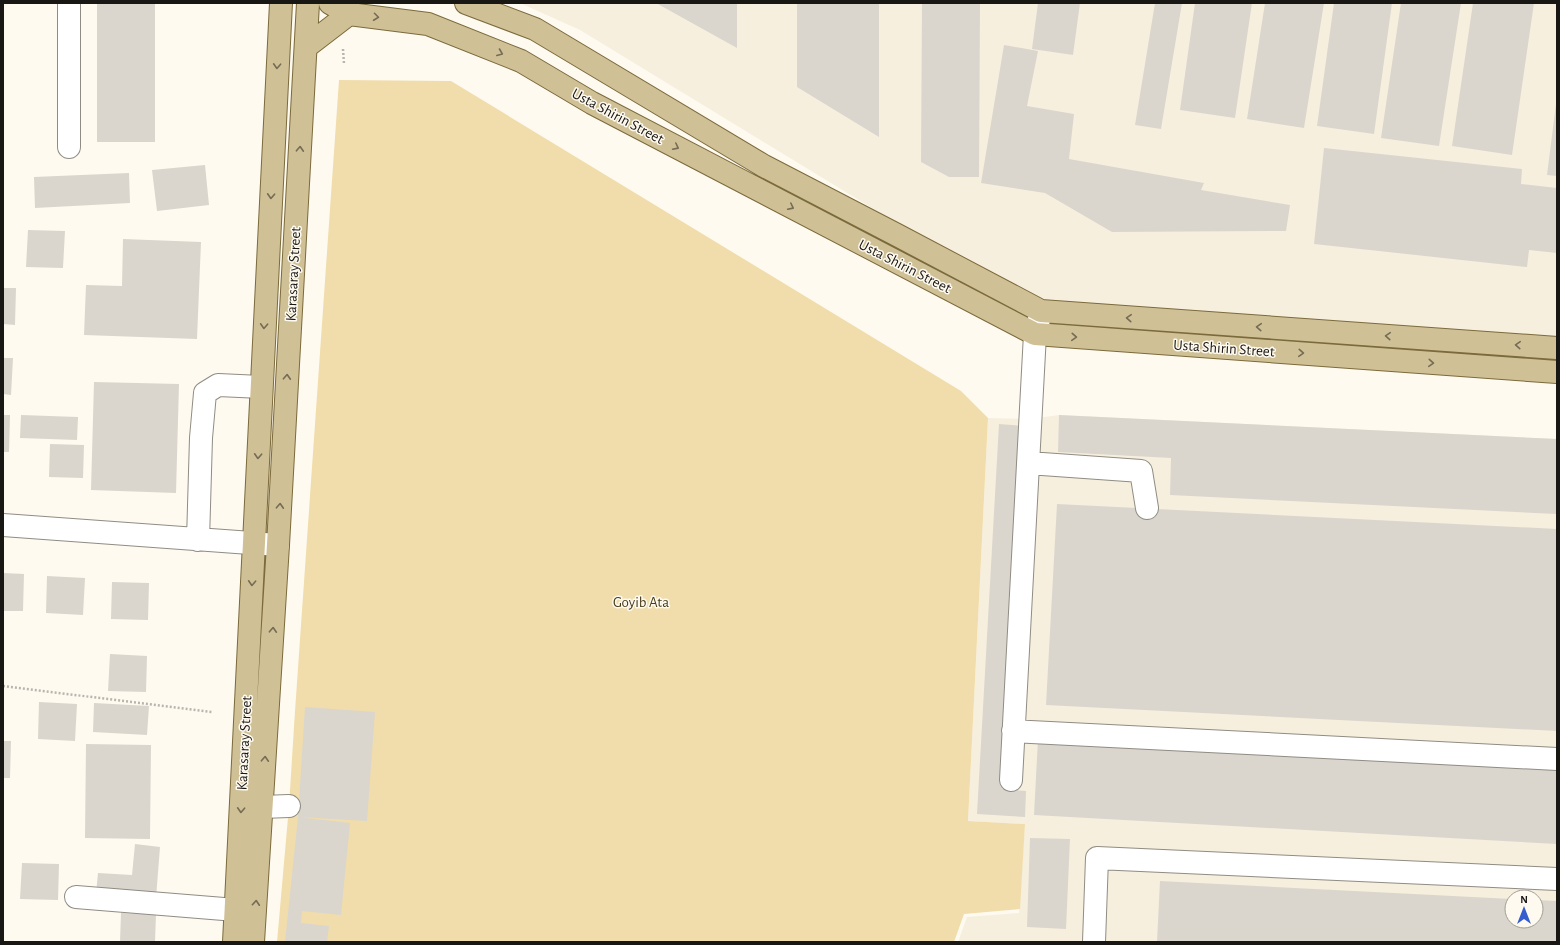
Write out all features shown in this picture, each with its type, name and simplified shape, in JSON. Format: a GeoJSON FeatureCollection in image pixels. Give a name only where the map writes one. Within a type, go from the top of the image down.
{"type":"FeatureCollection","features":[{"type":"Feature","properties":{"kind":"main road","name":"Karasaray Street"},"geometry":{"type":"LineString","coordinates":[[234,942],[281,3]]}},
{"type":"Feature","properties":{"kind":"main road"},"geometry":{"type":"LineString","coordinates":[[279,27],[295,3]]}},
{"type":"Feature","properties":{"kind":"main road","name":"Karasaray Street"},"geometry":{"type":"LineString","coordinates":[[253,942],[278,545],[308,3]]}},
{"type":"Feature","properties":{"kind":"main road"},"geometry":{"type":"LineString","coordinates":[[306,47],[350,14],[330,3]]}},
{"type":"Feature","properties":{"kind":"main road","name":"Usta Shirin Street"},"geometry":{"type":"LineString","coordinates":[[466,3],[535,29],[764,166],[1041,311],[1557,348]]}},
{"type":"Feature","properties":{"kind":"main road","name":"Usta Shirin Street"},"geometry":{"type":"LineString","coordinates":[[350,14],[428,24],[521,61],[592,103],[1035,334],[1557,372]]}},
{"type":"Feature","properties":{"kind":"street"},"geometry":{"type":"LineString","coordinates":[[69,3],[69,147]]}},
{"type":"Feature","properties":{"kind":"street"},"geometry":{"type":"LineString","coordinates":[[1011,780],[1035,334],[1041,311]]}},
{"type":"Feature","properties":{"kind":"street"},"geometry":{"type":"LineString","coordinates":[[198,540],[204,393],[218,385],[261,387]]}},
{"type":"Feature","properties":{"kind":"street"},"geometry":{"type":"LineString","coordinates":[[1028,463],[1141,470],[1147,508]]}},
{"type":"Feature","properties":{"kind":"street"},"geometry":{"type":"LineString","coordinates":[[3,525],[278,545]]}},
{"type":"Feature","properties":{"kind":"street"},"geometry":{"type":"LineString","coordinates":[[1013,731],[1557,759]]}},
{"type":"Feature","properties":{"kind":"street"},"geometry":{"type":"LineString","coordinates":[[262,807],[290,806]]}},
{"type":"Feature","properties":{"kind":"street"},"geometry":{"type":"LineString","coordinates":[[1094,942],[1097,858],[1557,879]]}},
{"type":"Feature","properties":{"kind":"street"},"geometry":{"type":"LineString","coordinates":[[76,897],[236,910]]}},
{"type":"Feature","properties":{"kind":"path"},"geometry":{"type":"LineString","coordinates":[[343,49],[344,64]]}},
{"type":"Feature","properties":{"kind":"path"},"geometry":{"type":"LineString","coordinates":[[3,686],[212,712]]}},
{"type":"Feature","properties":{"kind":"shaded area"},"geometry":{"type":"Polygon","coordinates":[[[520,3],[1557,3],[1557,348],[1041,311],[580,30],[520,3]]]}},
{"type":"Feature","properties":{"kind":"shaded area"},"geometry":{"type":"Polygon","coordinates":[[[1059,415],[1557,439],[1557,942],[958,942],[967,917],[1019,913],[1025,824],[968,821],[988,418],[1030,419],[1059,415]]]}},
{"type":"Feature","properties":{"kind":"green space","name":"Goyib Ata"},"geometry":{"type":"Polygon","coordinates":[[[339,80],[451,81],[961,391],[988,418],[968,821],[1025,824],[1020,909],[964,914],[954,942],[277,942],[289,806],[339,80]]]}},
{"type":"Feature","properties":{"kind":"building"},"geometry":{"type":"Polygon","coordinates":[[[97,3],[155,3],[155,142],[97,142],[97,3]]]}},
{"type":"Feature","properties":{"kind":"building"},"geometry":{"type":"Polygon","coordinates":[[[656,3],[737,3],[737,48],[656,3]]]}},
{"type":"Feature","properties":{"kind":"building"},"geometry":{"type":"Polygon","coordinates":[[[797,3],[879,3],[879,137],[797,87],[797,3]]]}},
{"type":"Feature","properties":{"kind":"building"},"geometry":{"type":"Polygon","coordinates":[[[922,3],[980,3],[979,177],[949,177],[921,162],[922,3]]]}},
{"type":"Feature","properties":{"kind":"building"},"geometry":{"type":"Polygon","coordinates":[[[1038,3],[1080,3],[1073,55],[1032,49],[1038,3]]]}},
{"type":"Feature","properties":{"kind":"building"},"geometry":{"type":"Polygon","coordinates":[[[1155,3],[1182,3],[1161,129],[1135,125],[1155,3]]]}},
{"type":"Feature","properties":{"kind":"building"},"geometry":{"type":"Polygon","coordinates":[[[1195,3],[1252,3],[1235,118],[1180,110],[1195,3]]]}},
{"type":"Feature","properties":{"kind":"building"},"geometry":{"type":"Polygon","coordinates":[[[1265,3],[1324,3],[1304,128],[1247,119],[1265,3]]]}},
{"type":"Feature","properties":{"kind":"building"},"geometry":{"type":"Polygon","coordinates":[[[1334,3],[1392,3],[1374,134],[1317,126],[1334,3]]]}},
{"type":"Feature","properties":{"kind":"building"},"geometry":{"type":"Polygon","coordinates":[[[1401,3],[1461,3],[1439,146],[1381,138],[1401,3]]]}},
{"type":"Feature","properties":{"kind":"building"},"geometry":{"type":"Polygon","coordinates":[[[1473,3],[1534,3],[1512,155],[1452,146],[1473,3]]]}},
{"type":"Feature","properties":{"kind":"building"},"geometry":{"type":"Polygon","coordinates":[[[1004,45],[1038,51],[1027,106],[1074,114],[1069,159],[1204,183],[1201,190],[1290,205],[1286,231],[1112,232],[1045,193],[981,183],[1004,45]]]}},
{"type":"Feature","properties":{"kind":"building"},"geometry":{"type":"Polygon","coordinates":[[[1556,104],[1557,176],[1547,175],[1556,104]]]}},
{"type":"Feature","properties":{"kind":"building"},"geometry":{"type":"Polygon","coordinates":[[[1324,148],[1522,169],[1521,184],[1557,188],[1557,253],[1529,250],[1527,267],[1314,244],[1324,148]]]}},
{"type":"Feature","properties":{"kind":"building"},"geometry":{"type":"Polygon","coordinates":[[[205,165],[209,205],[157,211],[152,170],[205,165]]]}},
{"type":"Feature","properties":{"kind":"building"},"geometry":{"type":"Polygon","coordinates":[[[129,173],[130,203],[35,208],[34,177],[129,173]]]}},
{"type":"Feature","properties":{"kind":"building"},"geometry":{"type":"Polygon","coordinates":[[[28,230],[65,231],[63,268],[26,267],[28,230]]]}},
{"type":"Feature","properties":{"kind":"building"},"geometry":{"type":"Polygon","coordinates":[[[123,239],[201,242],[197,339],[84,335],[86,285],[122,286],[123,239]]]}},
{"type":"Feature","properties":{"kind":"building"},"geometry":{"type":"Polygon","coordinates":[[[3,288],[16,288],[15,325],[3,324],[3,288]]]}},
{"type":"Feature","properties":{"kind":"building"},"geometry":{"type":"Polygon","coordinates":[[[3,358],[13,358],[11,395],[3,394],[3,358]]]}},
{"type":"Feature","properties":{"kind":"building"},"geometry":{"type":"Polygon","coordinates":[[[94,382],[179,384],[176,493],[91,490],[94,382]]]}},
{"type":"Feature","properties":{"kind":"building"},"geometry":{"type":"Polygon","coordinates":[[[3,415],[10,415],[9,452],[3,452],[3,415]]]}},
{"type":"Feature","properties":{"kind":"building"},"geometry":{"type":"Polygon","coordinates":[[[21,415],[78,417],[77,440],[20,438],[21,415]]]}},
{"type":"Feature","properties":{"kind":"building"},"geometry":{"type":"Polygon","coordinates":[[[1059,415],[1557,439],[1557,514],[1170,495],[1171,458],[1058,452],[1059,415]]]}},
{"type":"Feature","properties":{"kind":"building"},"geometry":{"type":"Polygon","coordinates":[[[999,424],[1023,426],[1002,789],[1026,791],[1025,817],[977,814],[999,424]]]}},
{"type":"Feature","properties":{"kind":"building"},"geometry":{"type":"Polygon","coordinates":[[[50,444],[84,445],[83,478],[49,477],[50,444]]]}},
{"type":"Feature","properties":{"kind":"building"},"geometry":{"type":"Polygon","coordinates":[[[1057,504],[1557,529],[1557,731],[1046,705],[1057,504]]]}},
{"type":"Feature","properties":{"kind":"building"},"geometry":{"type":"Polygon","coordinates":[[[3,573],[24,574],[23,611],[3,611],[3,573]]]}},
{"type":"Feature","properties":{"kind":"building"},"geometry":{"type":"Polygon","coordinates":[[[47,576],[85,578],[83,615],[46,613],[47,576]]]}},
{"type":"Feature","properties":{"kind":"building"},"geometry":{"type":"Polygon","coordinates":[[[112,582],[149,583],[148,620],[111,619],[112,582]]]}},
{"type":"Feature","properties":{"kind":"building"},"geometry":{"type":"Polygon","coordinates":[[[110,654],[147,656],[146,692],[108,691],[110,654]]]}},
{"type":"Feature","properties":{"kind":"building"},"geometry":{"type":"Polygon","coordinates":[[[39,702],[77,704],[75,741],[38,739],[39,702]]]}},
{"type":"Feature","properties":{"kind":"building"},"geometry":{"type":"Polygon","coordinates":[[[94,703],[149,706],[147,735],[93,732],[94,703]]]}},
{"type":"Feature","properties":{"kind":"building"},"geometry":{"type":"Polygon","coordinates":[[[305,707],[375,712],[367,821],[298,817],[305,707]]]}},
{"type":"Feature","properties":{"kind":"building"},"geometry":{"type":"Polygon","coordinates":[[[1038,739],[1557,768],[1557,844],[1034,815],[1038,739]]]}},
{"type":"Feature","properties":{"kind":"building"},"geometry":{"type":"Polygon","coordinates":[[[3,741],[11,741],[10,778],[3,778],[3,741]]]}},
{"type":"Feature","properties":{"kind":"building"},"geometry":{"type":"Polygon","coordinates":[[[86,744],[151,745],[150,839],[85,838],[86,744]]]}},
{"type":"Feature","properties":{"kind":"building"},"geometry":{"type":"Polygon","coordinates":[[[298,817],[350,823],[341,915],[302,911],[301,923],[329,926],[327,942],[285,942],[298,817]]]}},
{"type":"Feature","properties":{"kind":"building"},"geometry":{"type":"Polygon","coordinates":[[[1030,838],[1070,839],[1066,929],[1027,927],[1030,838]]]}},
{"type":"Feature","properties":{"kind":"building"},"geometry":{"type":"Polygon","coordinates":[[[135,844],[160,847],[156,898],[96,893],[98,873],[132,875],[135,844]]]}},
{"type":"Feature","properties":{"kind":"building"},"geometry":{"type":"Polygon","coordinates":[[[22,863],[59,864],[58,900],[20,899],[22,863]]]}},
{"type":"Feature","properties":{"kind":"building"},"geometry":{"type":"Polygon","coordinates":[[[1160,881],[1504,899],[1504,929],[1544,929],[1544,900],[1557,901],[1557,942],[1157,942],[1160,881]]]}},
{"type":"Feature","properties":{"kind":"building"},"geometry":{"type":"Polygon","coordinates":[[[121,913],[156,914],[155,942],[120,942],[121,913]]]}}]}
